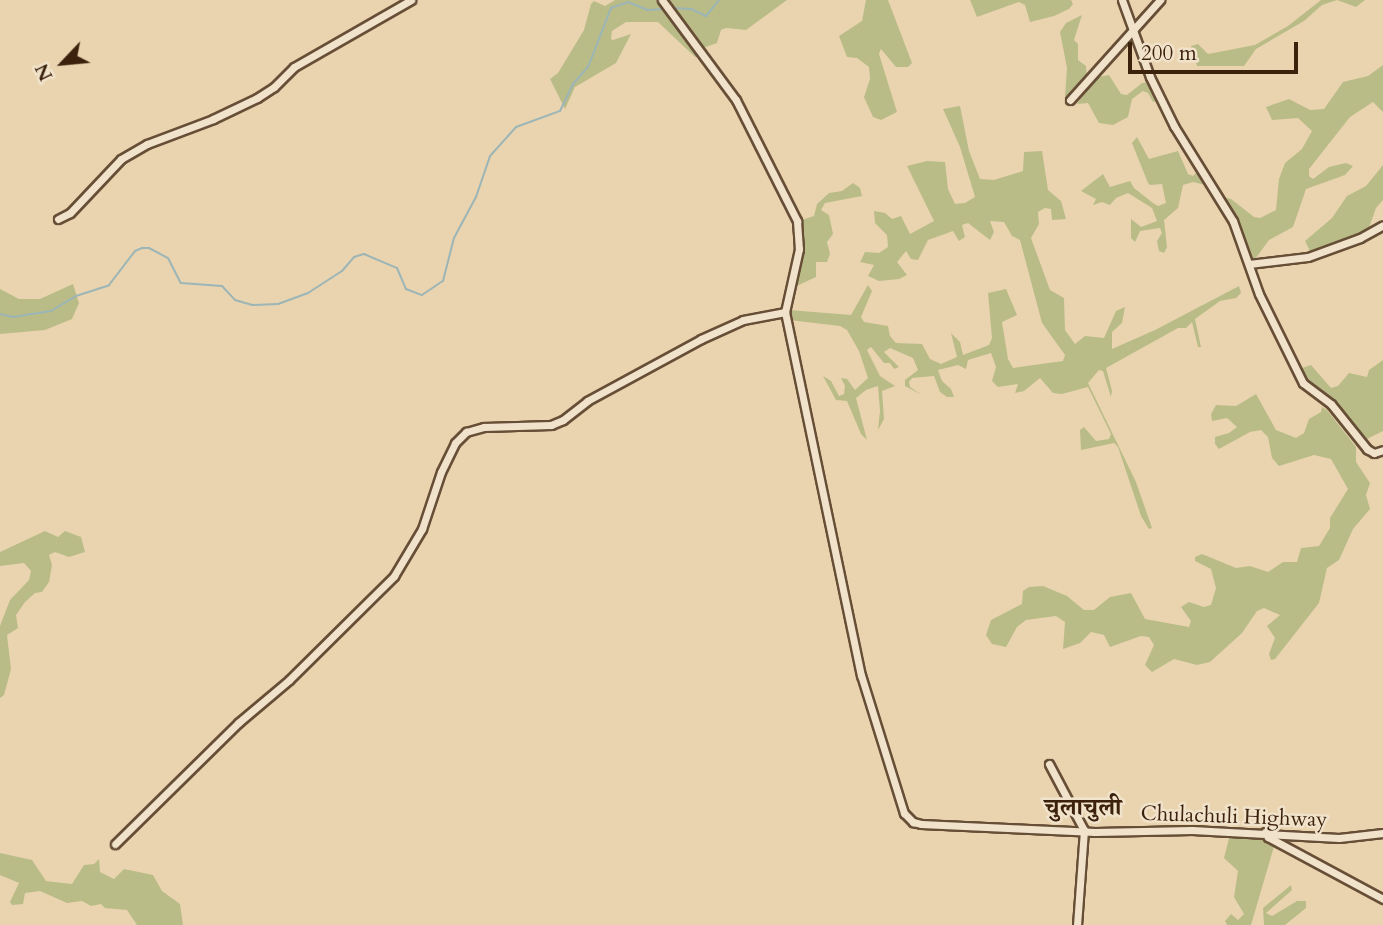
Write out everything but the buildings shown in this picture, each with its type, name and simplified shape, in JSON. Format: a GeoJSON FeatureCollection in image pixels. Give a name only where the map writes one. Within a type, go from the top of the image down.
{"type":"FeatureCollection","features":[{"type":"Feature","properties":{"kind":"street"},"geometry":{"type":"LineString","coordinates":[[58,219],[70,213],[121,159],[147,144],[213,119],[257,98],[294,67],[411,0]]}},
{"type":"Feature","properties":{"kind":"street"},"geometry":{"type":"LineString","coordinates":[[1122,0],[1163,105],[1224,203],[1283,346],[1303,383],[1331,404],[1367,449],[1374,453],[1383,450]]}},
{"type":"Feature","properties":{"kind":"street"},"geometry":{"type":"LineString","coordinates":[[1070,100],[1160,0]]}},
{"type":"Feature","properties":{"kind":"street"},"geometry":{"type":"LineString","coordinates":[[115,844],[231,730],[289,680],[394,576],[422,529],[441,472],[455,443],[466,432],[484,427],[551,425],[563,420],[587,401],[701,339],[743,320],[785,312],[799,249],[794,210],[736,100],[663,1]]}},
{"type":"Feature","properties":{"kind":"street"},"geometry":{"type":"LineString","coordinates":[[1249,264],[1308,257],[1360,238],[1383,225]]}},
{"type":"Feature","properties":{"kind":"street","name":"Chulachuli Highway"},"geometry":{"type":"LineString","coordinates":[[785,312],[861,675],[904,813],[921,824],[1084,830],[1265,832],[1339,838],[1383,833]]}},
{"type":"Feature","properties":{"kind":"street"},"geometry":{"type":"LineString","coordinates":[[1049,764],[1084,830],[1077,925]]}},
{"type":"Feature","properties":{"kind":"street"},"geometry":{"type":"LineString","coordinates":[[1265,832],[1268,837],[1383,899]]}},
{"type":"Feature","properties":{"kind":"green space"},"geometry":{"type":"Polygon","coordinates":[[[615,0],[660,0],[667,15],[700,56],[695,57],[658,22],[626,22],[612,31],[613,40],[631,34],[616,63],[575,87],[565,109],[550,79],[558,73],[584,30],[591,4],[594,1],[605,6],[615,0]]]}},
{"type":"Feature","properties":{"kind":"green space"},"geometry":{"type":"Polygon","coordinates":[[[664,0],[787,0],[746,30],[721,30],[717,43],[700,49],[664,0]]]}},
{"type":"Feature","properties":{"kind":"green space"},"geometry":{"type":"Polygon","coordinates":[[[866,0],[888,0],[912,63],[908,67],[896,67],[881,49],[879,54],[897,112],[881,120],[873,117],[864,97],[870,79],[869,67],[857,58],[847,57],[839,36],[862,21],[866,0]]]}},
{"type":"Feature","properties":{"kind":"green space"},"geometry":{"type":"Polygon","coordinates":[[[970,0],[1071,0],[1073,4],[1054,16],[1030,22],[1025,5],[1019,2],[977,17],[970,0]]]}},
{"type":"Feature","properties":{"kind":"green space"},"geometry":{"type":"Polygon","coordinates":[[[1321,0],[1337,0],[1322,5],[1304,21],[1256,49],[1244,66],[1197,66],[1191,46],[1198,44],[1208,54],[1255,45],[1288,26],[1321,0]]]}},
{"type":"Feature","properties":{"kind":"green space"},"geometry":{"type":"Polygon","coordinates":[[[1337,0],[1365,0],[1356,7],[1337,0]]]}},
{"type":"Feature","properties":{"kind":"green space"},"geometry":{"type":"Polygon","coordinates":[[[1082,15],[1074,40],[1078,44],[1078,60],[1086,66],[1087,79],[1109,75],[1121,94],[1127,95],[1142,83],[1149,82],[1157,101],[1153,102],[1148,93],[1143,91],[1132,99],[1128,117],[1113,125],[1099,123],[1088,103],[1077,104],[1084,94],[1067,100],[1065,96],[1067,68],[1060,32],[1066,23],[1082,15]]]}},
{"type":"Feature","properties":{"kind":"green space"},"geometry":{"type":"Polygon","coordinates":[[[1383,65],[1383,112],[1373,102],[1350,117],[1309,169],[1309,176],[1313,179],[1329,167],[1346,163],[1353,166],[1345,175],[1306,189],[1293,227],[1269,240],[1253,262],[1223,197],[1231,199],[1254,217],[1260,218],[1276,210],[1279,179],[1285,163],[1302,149],[1312,131],[1298,118],[1272,120],[1266,107],[1289,99],[1310,110],[1324,109],[1343,82],[1368,76],[1383,65]]]}},
{"type":"Feature","properties":{"kind":"green space"},"geometry":{"type":"Polygon","coordinates":[[[960,106],[969,151],[980,179],[994,180],[1023,171],[1024,152],[1042,151],[1048,190],[1061,201],[1066,219],[1052,220],[1051,209],[1045,208],[1038,212],[1039,224],[1031,238],[1050,290],[1064,298],[1065,330],[1075,344],[1085,336],[1104,338],[1116,311],[1125,307],[1122,323],[1112,332],[1112,349],[1239,286],[1241,293],[1236,298],[1220,301],[1195,319],[1201,347],[1198,347],[1192,322],[1186,328],[1178,328],[1106,368],[1111,397],[1103,371],[1099,370],[1088,383],[1136,482],[1152,528],[1149,529],[1141,516],[1118,447],[1114,443],[1081,450],[1080,430],[1084,427],[1096,441],[1109,439],[1111,434],[1088,387],[1062,394],[1053,393],[1040,378],[1024,391],[1015,393],[1018,384],[998,387],[992,381],[996,367],[991,353],[968,360],[966,369],[958,365],[938,370],[942,381],[951,389],[954,397],[947,397],[940,392],[934,376],[912,378],[910,387],[922,395],[905,386],[905,380],[918,370],[913,358],[890,348],[884,352],[899,367],[894,369],[890,363],[884,363],[871,347],[867,350],[880,376],[895,386],[882,391],[884,419],[878,430],[878,386],[866,390],[856,398],[867,440],[861,434],[847,401],[836,400],[823,376],[831,381],[839,396],[844,394],[845,386],[841,378],[847,379],[855,390],[868,378],[859,351],[847,330],[840,326],[789,320],[789,310],[851,315],[868,285],[872,291],[861,317],[864,322],[888,326],[890,336],[896,343],[922,344],[930,359],[941,364],[957,357],[951,333],[960,342],[963,355],[989,345],[992,338],[988,293],[1006,289],[1017,315],[1002,322],[1008,359],[1013,368],[1063,361],[1065,355],[1042,323],[1020,240],[1012,236],[1004,222],[990,221],[994,232],[990,240],[968,223],[962,225],[965,237],[959,241],[953,231],[928,240],[918,260],[911,259],[906,251],[897,262],[907,275],[899,279],[879,281],[868,276],[874,265],[860,262],[865,252],[879,253],[888,247],[887,235],[875,223],[874,211],[885,213],[892,219],[901,216],[910,234],[934,221],[907,166],[927,161],[945,162],[948,189],[955,204],[965,203],[975,197],[960,147],[943,109],[960,106]]]}},
{"type":"Feature","properties":{"kind":"green space"},"geometry":{"type":"Polygon","coordinates":[[[1137,137],[1149,159],[1178,151],[1188,174],[1193,176],[1201,168],[1209,186],[1193,182],[1183,185],[1178,208],[1164,220],[1167,247],[1164,253],[1159,251],[1157,241],[1162,233],[1160,228],[1140,231],[1135,242],[1131,238],[1131,219],[1141,227],[1157,221],[1152,208],[1128,193],[1116,198],[1110,205],[1102,202],[1093,205],[1096,199],[1081,191],[1103,174],[1110,187],[1130,181],[1134,188],[1153,203],[1158,206],[1166,203],[1162,184],[1148,183],[1132,143],[1137,137]]]}},
{"type":"Feature","properties":{"kind":"green space"},"geometry":{"type":"Polygon","coordinates":[[[1383,165],[1383,200],[1376,208],[1366,236],[1310,251],[1305,241],[1332,218],[1347,196],[1366,186],[1383,165]]]}},
{"type":"Feature","properties":{"kind":"green space"},"geometry":{"type":"Polygon","coordinates":[[[853,183],[860,188],[862,196],[825,203],[821,210],[829,215],[833,234],[827,242],[830,254],[827,262],[816,262],[816,277],[792,288],[802,242],[799,221],[814,216],[817,204],[829,193],[842,191],[853,183]]]}},
{"type":"Feature","properties":{"kind":"green space"},"geometry":{"type":"Polygon","coordinates":[[[73,284],[79,303],[72,319],[45,330],[0,334],[0,289],[19,299],[40,299],[73,284]]]}},
{"type":"Feature","properties":{"kind":"green space"},"geometry":{"type":"Polygon","coordinates":[[[1383,360],[1383,431],[1363,441],[1309,385],[1302,368],[1311,365],[1331,388],[1338,386],[1349,373],[1367,377],[1369,370],[1383,360]]]}},
{"type":"Feature","properties":{"kind":"green space"},"geometry":{"type":"Polygon","coordinates":[[[1256,394],[1276,430],[1296,438],[1304,433],[1309,419],[1321,412],[1322,407],[1327,410],[1356,447],[1356,462],[1370,483],[1366,495],[1370,509],[1353,529],[1339,560],[1327,568],[1319,603],[1275,659],[1271,660],[1269,654],[1275,638],[1267,626],[1280,615],[1264,608],[1257,611],[1242,633],[1210,662],[1197,665],[1174,659],[1152,672],[1145,665],[1154,645],[1149,637],[1141,636],[1110,647],[1104,635],[1091,632],[1080,643],[1063,649],[1065,622],[1056,616],[1026,620],[1017,627],[1006,647],[992,644],[986,635],[991,620],[1022,604],[1023,591],[1029,587],[1043,586],[1067,596],[1084,610],[1094,610],[1110,597],[1131,593],[1145,619],[1189,627],[1191,621],[1181,607],[1189,602],[1204,607],[1211,605],[1216,588],[1211,569],[1195,561],[1195,557],[1202,554],[1236,568],[1250,566],[1268,572],[1283,562],[1297,562],[1301,548],[1319,546],[1330,528],[1330,518],[1348,489],[1331,459],[1314,455],[1279,466],[1272,458],[1268,437],[1261,430],[1250,432],[1219,449],[1215,444],[1215,437],[1229,433],[1237,427],[1227,418],[1212,421],[1211,414],[1216,405],[1236,406],[1256,394]]]}},
{"type":"Feature","properties":{"kind":"green space"},"geometry":{"type":"Polygon","coordinates":[[[45,531],[58,537],[65,531],[81,537],[85,552],[69,557],[55,552],[49,555],[52,565],[49,582],[42,592],[35,593],[25,602],[16,615],[18,628],[7,635],[11,669],[4,695],[0,698],[0,626],[10,600],[29,580],[31,571],[24,563],[0,566],[0,552],[45,531]]]}},
{"type":"Feature","properties":{"kind":"green space"},"geometry":{"type":"Polygon","coordinates":[[[1230,834],[1261,834],[1275,843],[1251,925],[1227,925],[1225,921],[1231,914],[1238,920],[1244,914],[1234,897],[1238,871],[1224,858],[1230,834]]]}},
{"type":"Feature","properties":{"kind":"green space"},"geometry":{"type":"Polygon","coordinates":[[[0,853],[32,860],[46,881],[72,884],[84,865],[94,864],[99,859],[100,872],[114,879],[124,869],[153,875],[162,891],[180,904],[183,925],[137,925],[127,910],[105,908],[101,904],[91,906],[82,901],[67,903],[40,891],[25,893],[23,904],[12,905],[10,902],[19,883],[0,875],[0,853]]]}},
{"type":"Feature","properties":{"kind":"green space"},"geometry":{"type":"Polygon","coordinates":[[[1291,885],[1292,890],[1266,913],[1272,916],[1297,901],[1306,901],[1306,908],[1285,925],[1264,925],[1263,908],[1291,885]]]}},
{"type":"Feature","properties":{"kind":"waterway"},"geometry":{"type":"LineString","coordinates":[[673,8],[691,9],[706,16],[719,0]]}},
{"type":"Feature","properties":{"kind":"waterway"},"geometry":{"type":"LineString","coordinates":[[0,314],[13,317],[51,311],[76,296],[109,285],[135,251],[142,248],[149,248],[168,258],[181,283],[222,286],[235,300],[252,305],[278,304],[308,293],[342,271],[354,257],[364,254],[397,268],[406,289],[422,295],[443,281],[454,238],[476,197],[490,156],[516,127],[560,111],[573,84],[588,67],[611,8],[628,2],[648,10],[664,9]]}},
{"type":"Feature","properties":{"kind":"district","name":"चुलाचुली"},"geometry":{"type":"Point","coordinates":[1083,808]}}]}
